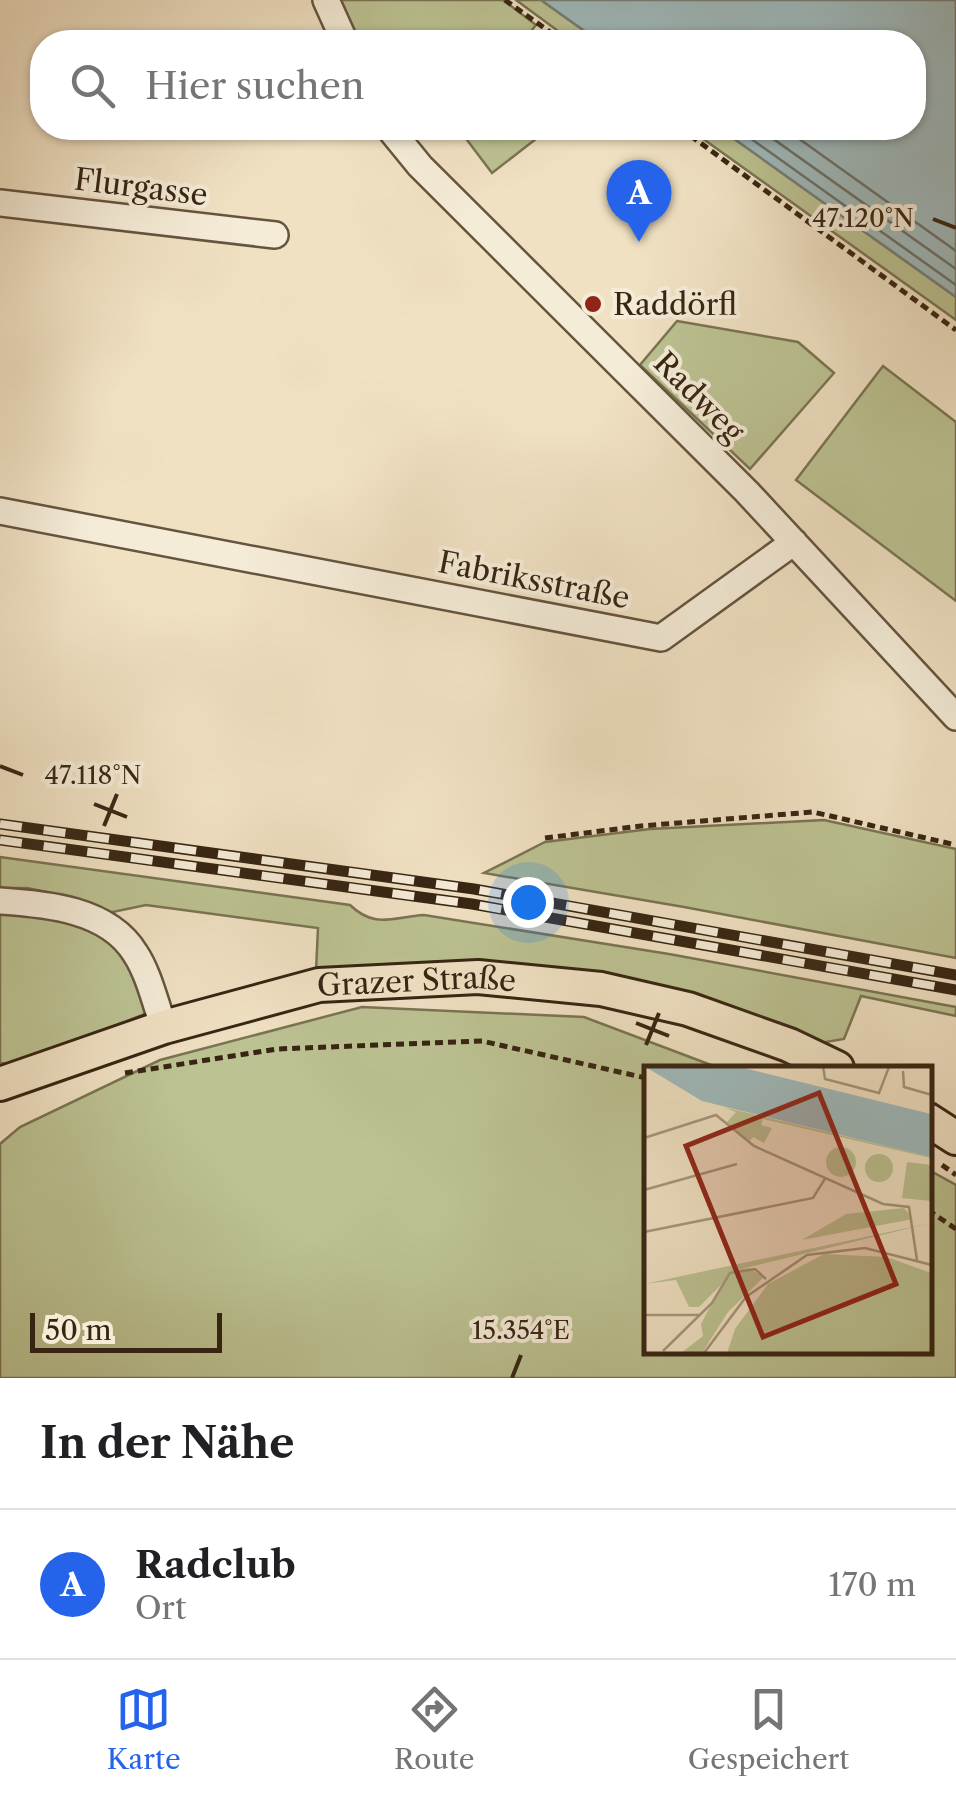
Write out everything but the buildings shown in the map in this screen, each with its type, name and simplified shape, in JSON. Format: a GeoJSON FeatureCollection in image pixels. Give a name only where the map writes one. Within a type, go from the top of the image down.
{"type":"FeatureCollection","features":[{"type":"Feature","properties":{"kind":"main road","name":"Grazer Straße"},"geometry":{"type":"LineString","coordinates":[[0,1084],[164,1027],[319,986],[478,977],[601,989],[688,1009],[789,1044],[833,1066]]}},
{"type":"Feature","properties":{"kind":"main road"},"geometry":{"type":"LineString","coordinates":[[931,1122],[956,1138]]}},
{"type":"Feature","properties":{"kind":"street"},"geometry":{"type":"LineString","coordinates":[[326,0],[340,30]]}},
{"type":"Feature","properties":{"kind":"street","name":"Radweg"},"geometry":{"type":"LineString","coordinates":[[399,140],[420,166],[794,542]]}},
{"type":"Feature","properties":{"kind":"street","name":"Flurgasse"},"geometry":{"type":"LineString","coordinates":[[0,203],[275,235]]}},
{"type":"Feature","properties":{"kind":"street","name":"Fabriksstraße"},"geometry":{"type":"LineString","coordinates":[[0,511],[660,638],[794,542]]}},
{"type":"Feature","properties":{"kind":"street"},"geometry":{"type":"LineString","coordinates":[[794,542],[956,717]]}},
{"type":"Feature","properties":{"kind":"street"},"geometry":{"type":"LineString","coordinates":[[0,901],[38,903],[86,915],[122,936],[136,955],[164,1027]]}},
{"type":"Feature","properties":{"kind":"path"},"geometry":{"type":"LineString","coordinates":[[505,0],[547,30]]}},
{"type":"Feature","properties":{"kind":"path"},"geometry":{"type":"LineString","coordinates":[[696,140],[956,330]]}},
{"type":"Feature","properties":{"kind":"path"},"geometry":{"type":"LineString","coordinates":[[545,838],[813,812],[956,845]]}},
{"type":"Feature","properties":{"kind":"path"},"geometry":{"type":"LineString","coordinates":[[108,1076],[276,1049],[482,1040],[644,1078]]}},
{"type":"Feature","properties":{"kind":"path"},"geometry":{"type":"LineString","coordinates":[[931,1212],[956,1228]]}},
{"type":"Feature","properties":{"kind":"green space"},"geometry":{"type":"Polygon","coordinates":[[[336,0],[503,0],[536,25],[532,30],[350,30],[336,0]]]}},
{"type":"Feature","properties":{"kind":"green space"},"geometry":{"type":"Polygon","coordinates":[[[516,0],[541,0],[583,30],[557,30],[516,0]]]}},
{"type":"Feature","properties":{"kind":"green space"},"geometry":{"type":"Polygon","coordinates":[[[467,140],[535,140],[492,173],[467,140]]]}},
{"type":"Feature","properties":{"kind":"green space"},"geometry":{"type":"Polygon","coordinates":[[[705,140],[736,140],[956,297],[956,320],[705,140]]]}},
{"type":"Feature","properties":{"kind":"green space"},"geometry":{"type":"Polygon","coordinates":[[[677,321],[798,342],[834,373],[750,469],[640,365],[677,321]]]}},
{"type":"Feature","properties":{"kind":"green space"},"geometry":{"type":"Polygon","coordinates":[[[883,366],[956,422],[956,601],[796,480],[883,366]]]}},
{"type":"Feature","properties":{"kind":"green space"},"geometry":{"type":"Polygon","coordinates":[[[824,820],[956,849],[956,958],[484,873],[545,842],[650,829],[824,820]]]}},
{"type":"Feature","properties":{"kind":"green space"},"geometry":{"type":"Polygon","coordinates":[[[0,857],[350,905],[376,919],[424,915],[669,954],[956,1007],[956,1016],[861,996],[844,1039],[820,1043],[743,1014],[316,971],[318,928],[146,905],[108,913],[66,896],[27,888],[0,888],[0,857]]]}},
{"type":"Feature","properties":{"kind":"green space"},"geometry":{"type":"Polygon","coordinates":[[[0,901],[122,936],[157,1009],[21,1064],[0,1063],[0,901]]]}},
{"type":"Feature","properties":{"kind":"green space"},"geometry":{"type":"Polygon","coordinates":[[[362,1007],[584,1017],[714,1066],[644,1066],[644,1353],[931,1353],[931,1171],[956,1185],[956,1378],[0,1378],[0,1144],[20,1127],[160,1060],[362,1007]]]}},
{"type":"Feature","properties":{"kind":"water"},"geometry":{"type":"Polygon","coordinates":[[[541,0],[956,0],[956,297],[736,140],[926,140],[926,30],[583,30],[541,0]]]}},
{"type":"Feature","properties":{"kind":"railway"},"geometry":{"type":"LineString","coordinates":[[0,824],[474,889],[956,975]]}},
{"type":"Feature","properties":{"kind":"railway"},"geometry":{"type":"LineString","coordinates":[[0,840],[472,904],[956,990]]}},
{"type":"Feature","properties":{"kind":"place","name":"Radclub"},"geometry":{"type":"Point","coordinates":[639,242]}},
{"type":"Feature","properties":{"kind":"place","name":"Raddörfl"},"geometry":{"type":"Point","coordinates":[593,304]}}]}
